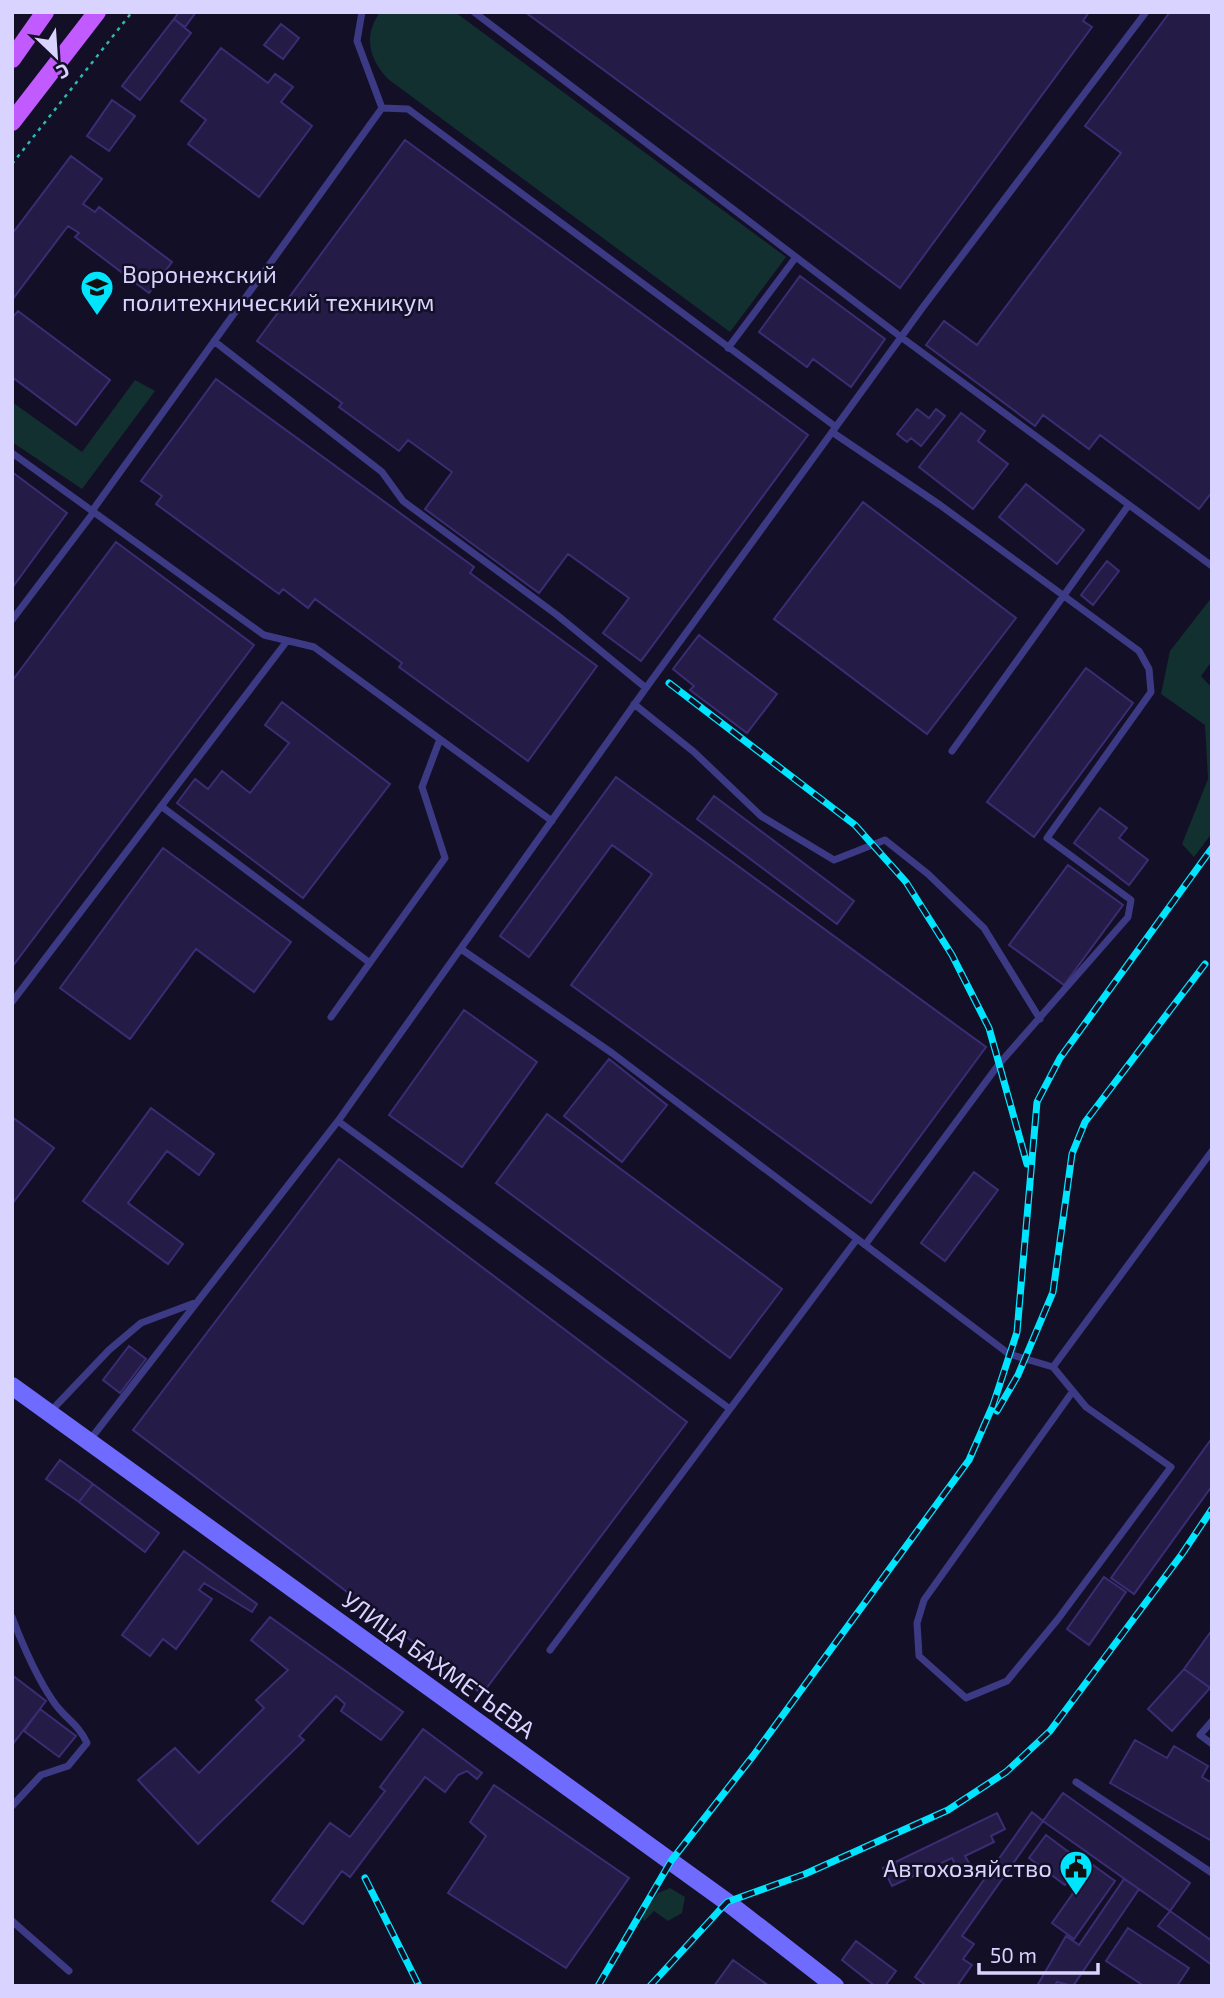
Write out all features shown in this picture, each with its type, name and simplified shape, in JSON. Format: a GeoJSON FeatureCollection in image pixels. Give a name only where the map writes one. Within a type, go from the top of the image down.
{"type":"FeatureCollection","features":[{"type":"Feature","properties":{"kind":"main road"},"geometry":{"type":"LineString","coordinates":[[12,59],[45,12]]}},
{"type":"Feature","properties":{"kind":"main road"},"geometry":{"type":"LineString","coordinates":[[12,122],[97,12]]}},
{"type":"Feature","properties":{"kind":"street","name":"УЛИЦА БАХМЕТЬЕВА"},"geometry":{"type":"LineString","coordinates":[[12,1386],[727,1902],[835,1986]]}},
{"type":"Feature","properties":{"kind":"lane"},"geometry":{"type":"LineString","coordinates":[[362,12],[357,41],[382,108]]}},
{"type":"Feature","properties":{"kind":"lane"},"geometry":{"type":"LineString","coordinates":[[474,12],[901,337],[1128,506],[1211,563]]}},
{"type":"Feature","properties":{"kind":"lane"},"geometry":{"type":"LineString","coordinates":[[89,1441],[338,1121],[634,704],[901,337],[1146,12]]}},
{"type":"Feature","properties":{"kind":"lane"},"geometry":{"type":"LineString","coordinates":[[12,620],[382,108]]}},
{"type":"Feature","properties":{"kind":"lane"},"geometry":{"type":"LineString","coordinates":[[382,108],[408,109],[834,430],[1139,651],[1149,669],[1151,692],[1047,838],[1131,900],[1128,917],[999,1064],[865,1245]]}},
{"type":"Feature","properties":{"kind":"lane"},"geometry":{"type":"LineString","coordinates":[[728,348],[796,257]]}},
{"type":"Feature","properties":{"kind":"lane"},"geometry":{"type":"LineString","coordinates":[[214,341],[382,472],[403,501],[557,615],[646,688]]}},
{"type":"Feature","properties":{"kind":"lane"},"geometry":{"type":"LineString","coordinates":[[12,453],[264,635],[314,647],[552,821]]}},
{"type":"Feature","properties":{"kind":"lane"},"geometry":{"type":"LineString","coordinates":[[952,751],[1128,506]]}},
{"type":"Feature","properties":{"kind":"lane"},"geometry":{"type":"LineString","coordinates":[[12,1002],[287,640]]}},
{"type":"Feature","properties":{"kind":"lane"},"geometry":{"type":"LineString","coordinates":[[634,704],[694,752],[761,816],[834,860],[885,840],[928,873],[984,928],[1040,1019]]}},
{"type":"Feature","properties":{"kind":"lane"},"geometry":{"type":"LineString","coordinates":[[331,1017],[445,858],[422,787],[440,739]]}},
{"type":"Feature","properties":{"kind":"lane"},"geometry":{"type":"LineString","coordinates":[[161,806],[370,962]]}},
{"type":"Feature","properties":{"kind":"lane"},"geometry":{"type":"LineString","coordinates":[[461,949],[612,1053],[1009,1354],[1053,1367],[1073,1391],[1086,1407],[1171,1467],[1058,1619],[1007,1681],[966,1698],[919,1656],[917,1623],[924,1600],[1073,1391]]}},
{"type":"Feature","properties":{"kind":"lane"},"geometry":{"type":"LineString","coordinates":[[338,1121],[730,1409]]}},
{"type":"Feature","properties":{"kind":"lane"},"geometry":{"type":"LineString","coordinates":[[1053,1367],[1212,1151]]}},
{"type":"Feature","properties":{"kind":"lane"},"geometry":{"type":"LineString","coordinates":[[550,1650],[857,1239]]}},
{"type":"Feature","properties":{"kind":"lane"},"geometry":{"type":"LineString","coordinates":[[49,1413],[109,1350],[141,1323],[197,1301]]}},
{"type":"Feature","properties":{"kind":"lane"},"geometry":{"type":"LineString","coordinates":[[12,1617],[34,1666],[55,1703],[79,1726],[87,1743],[68,1766],[41,1775],[12,1806]]}},
{"type":"Feature","properties":{"kind":"lane"},"geometry":{"type":"LineString","coordinates":[[1212,1721],[1200,1735],[1212,1744]]}},
{"type":"Feature","properties":{"kind":"lane"},"geometry":{"type":"LineString","coordinates":[[1076,1782],[1212,1873]]}},
{"type":"Feature","properties":{"kind":"lane"},"geometry":{"type":"LineString","coordinates":[[12,1921],[69,1971]]}},
{"type":"Feature","properties":{"kind":"path"},"geometry":{"type":"LineString","coordinates":[[12,164],[132,12]]}},
{"type":"Feature","properties":{"kind":"green space"},"geometry":{"type":"Polygon","coordinates":[[[380,12],[455,12],[786,257],[730,332],[388,79],[376,63],[370,47],[371,30],[380,12]]]}},
{"type":"Feature","properties":{"kind":"green space"},"geometry":{"type":"Polygon","coordinates":[[[135,380],[155,391],[82,489],[12,442],[12,402],[82,452],[135,380]]]}},
{"type":"Feature","properties":{"kind":"green space"},"geometry":{"type":"Polygon","coordinates":[[[1212,597],[1212,661],[1201,676],[1212,688],[1212,833],[1194,857],[1182,844],[1208,779],[1205,725],[1161,694],[1170,651],[1212,597]]]}},
{"type":"Feature","properties":{"kind":"green space"},"geometry":{"type":"Polygon","coordinates":[[[670,1888],[685,1897],[682,1913],[668,1921],[654,1911],[644,1921],[642,1915],[658,1893],[670,1888]]]}},
{"type":"Feature","properties":{"kind":"building"},"geometry":{"type":"Polygon","coordinates":[[[179,12],[196,12],[185,27],[174,19],[179,12]]]}},
{"type":"Feature","properties":{"kind":"building"},"geometry":{"type":"Polygon","coordinates":[[[525,12],[1089,12],[1083,21],[1092,27],[900,288],[525,12]]]}},
{"type":"Feature","properties":{"kind":"building"},"geometry":{"type":"Polygon","coordinates":[[[1170,12],[1212,12],[1212,492],[1199,509],[1100,435],[1089,449],[1043,415],[1035,426],[926,345],[944,321],[977,345],[1121,153],[1085,126],[1170,12]]]}},
{"type":"Feature","properties":{"kind":"building"},"geometry":{"type":"Polygon","coordinates":[[[174,19],[191,33],[140,100],[122,86],[174,19]]]}},
{"type":"Feature","properties":{"kind":"building"},"geometry":{"type":"Polygon","coordinates":[[[281,24],[299,38],[283,59],[264,45],[281,24]]]}},
{"type":"Feature","properties":{"kind":"building"},"geometry":{"type":"Polygon","coordinates":[[[221,48],[268,83],[275,74],[293,87],[281,102],[312,126],[259,197],[188,144],[206,120],[181,101],[221,48]]]}},
{"type":"Feature","properties":{"kind":"building"},"geometry":{"type":"Polygon","coordinates":[[[112,100],[135,116],[109,151],[87,136],[112,100]]]}},
{"type":"Feature","properties":{"kind":"building"},"geometry":{"type":"Polygon","coordinates":[[[405,140],[808,435],[641,661],[603,633],[629,598],[568,554],[539,593],[425,509],[452,472],[408,440],[399,451],[339,407],[342,403],[257,341],[405,140]]]}},
{"type":"Feature","properties":{"kind":"building"},"geometry":{"type":"Polygon","coordinates":[[[71,156],[102,179],[83,204],[95,212],[99,207],[172,262],[149,293],[75,237],[79,233],[68,226],[12,300],[12,234],[71,156]]]}},
{"type":"Feature","properties":{"kind":"building"},"geometry":{"type":"Polygon","coordinates":[[[800,276],[885,339],[851,387],[813,359],[807,367],[759,332],[800,276]]]}},
{"type":"Feature","properties":{"kind":"building"},"geometry":{"type":"Polygon","coordinates":[[[18,311],[110,380],[76,425],[12,377],[12,318],[18,311]]]}},
{"type":"Feature","properties":{"kind":"building"},"geometry":{"type":"Polygon","coordinates":[[[216,379],[474,567],[470,573],[597,666],[528,761],[399,667],[402,663],[315,599],[308,608],[283,589],[279,594],[156,504],[162,496],[141,481],[216,379]]]}},
{"type":"Feature","properties":{"kind":"building"},"geometry":{"type":"Polygon","coordinates":[[[917,409],[929,418],[936,409],[945,416],[921,446],[911,438],[907,442],[897,434],[917,409]]]}},
{"type":"Feature","properties":{"kind":"building"},"geometry":{"type":"Polygon","coordinates":[[[961,413],[985,431],[978,441],[1008,464],[973,509],[919,467],[961,413]]]}},
{"type":"Feature","properties":{"kind":"building"},"geometry":{"type":"Polygon","coordinates":[[[12,472],[67,513],[12,588],[12,472]]]}},
{"type":"Feature","properties":{"kind":"building"},"geometry":{"type":"Polygon","coordinates":[[[1026,484],[1084,530],[1057,564],[999,517],[1026,484]]]}},
{"type":"Feature","properties":{"kind":"building"},"geometry":{"type":"Polygon","coordinates":[[[863,502],[1016,618],[927,734],[774,619],[863,502]]]}},
{"type":"Feature","properties":{"kind":"building"},"geometry":{"type":"Polygon","coordinates":[[[116,542],[254,645],[12,967],[12,681],[116,542]]]}},
{"type":"Feature","properties":{"kind":"building"},"geometry":{"type":"Polygon","coordinates":[[[1107,561],[1119,571],[1093,605],[1081,595],[1107,561]]]}},
{"type":"Feature","properties":{"kind":"building"},"geometry":{"type":"Polygon","coordinates":[[[699,635],[777,694],[747,733],[690,690],[694,686],[673,669],[699,635]]]}},
{"type":"Feature","properties":{"kind":"building"},"geometry":{"type":"Polygon","coordinates":[[[1086,668],[1133,703],[1034,837],[987,802],[1086,668]]]}},
{"type":"Feature","properties":{"kind":"building"},"geometry":{"type":"Polygon","coordinates":[[[282,702],[390,784],[303,898],[177,803],[195,779],[208,789],[222,771],[250,793],[289,743],[265,725],[282,702]]]}},
{"type":"Feature","properties":{"kind":"building"},"geometry":{"type":"Polygon","coordinates":[[[616,777],[986,1047],[871,1203],[571,985],[652,874],[612,845],[529,957],[500,936],[616,777]]]}},
{"type":"Feature","properties":{"kind":"building"},"geometry":{"type":"Polygon","coordinates":[[[714,796],[854,901],[837,924],[697,819],[714,796]]]}},
{"type":"Feature","properties":{"kind":"building"},"geometry":{"type":"Polygon","coordinates":[[[1100,808],[1127,828],[1119,838],[1148,860],[1129,885],[1074,843],[1100,808]]]}},
{"type":"Feature","properties":{"kind":"building"},"geometry":{"type":"Polygon","coordinates":[[[163,848],[291,942],[254,992],[196,949],[130,1039],[60,988],[163,848]]]}},
{"type":"Feature","properties":{"kind":"building"},"geometry":{"type":"Polygon","coordinates":[[[1068,865],[1123,905],[1064,985],[1009,945],[1068,865]]]}},
{"type":"Feature","properties":{"kind":"building"},"geometry":{"type":"Polygon","coordinates":[[[464,1010],[537,1062],[462,1167],[389,1115],[464,1010]]]}},
{"type":"Feature","properties":{"kind":"building"},"geometry":{"type":"Polygon","coordinates":[[[609,1059],[667,1105],[622,1162],[564,1116],[609,1059]]]}},
{"type":"Feature","properties":{"kind":"building"},"geometry":{"type":"Polygon","coordinates":[[[151,1108],[214,1154],[199,1175],[167,1151],[128,1203],[183,1244],[168,1264],[83,1201],[151,1108]]]}},
{"type":"Feature","properties":{"kind":"building"},"geometry":{"type":"Polygon","coordinates":[[[547,1114],[782,1289],[730,1358],[496,1183],[547,1114]]]}},
{"type":"Feature","properties":{"kind":"building"},"geometry":{"type":"Polygon","coordinates":[[[12,1117],[54,1148],[12,1204],[12,1117]]]}},
{"type":"Feature","properties":{"kind":"building"},"geometry":{"type":"Polygon","coordinates":[[[339,1159],[687,1422],[482,1694],[133,1430],[339,1159]]]}},
{"type":"Feature","properties":{"kind":"building"},"geometry":{"type":"Polygon","coordinates":[[[974,1172],[998,1190],[945,1261],[921,1243],[974,1172]]]}},
{"type":"Feature","properties":{"kind":"building"},"geometry":{"type":"Polygon","coordinates":[[[129,1346],[146,1359],[120,1393],[103,1380],[129,1346]]]}},
{"type":"Feature","properties":{"kind":"building"},"geometry":{"type":"Polygon","coordinates":[[[1212,1438],[1212,1486],[1134,1594],[1111,1578],[1212,1438]]]}},
{"type":"Feature","properties":{"kind":"building"},"geometry":{"type":"Polygon","coordinates":[[[60,1460],[93,1484],[79,1502],[46,1479],[60,1460]]]}},
{"type":"Feature","properties":{"kind":"building"},"geometry":{"type":"Polygon","coordinates":[[[93,1484],[159,1533],[145,1552],[79,1502],[93,1484]]]}},
{"type":"Feature","properties":{"kind":"building"},"geometry":{"type":"Polygon","coordinates":[[[184,1551],[257,1604],[252,1612],[204,1583],[199,1590],[212,1599],[176,1649],[163,1639],[150,1656],[122,1635],[184,1551]]]}},
{"type":"Feature","properties":{"kind":"building"},"geometry":{"type":"Polygon","coordinates":[[[1104,1577],[1126,1592],[1089,1645],[1067,1629],[1104,1577]]]}},
{"type":"Feature","properties":{"kind":"building"},"geometry":{"type":"Polygon","coordinates":[[[270,1617],[403,1712],[381,1740],[341,1711],[345,1704],[336,1696],[299,1736],[304,1740],[198,1844],[138,1780],[175,1748],[199,1773],[264,1708],[256,1700],[288,1670],[251,1640],[270,1617]]]}},
{"type":"Feature","properties":{"kind":"building"},"geometry":{"type":"Polygon","coordinates":[[[1212,1630],[1212,1689],[1184,1669],[1212,1630]]]}},
{"type":"Feature","properties":{"kind":"building"},"geometry":{"type":"Polygon","coordinates":[[[1184,1669],[1210,1688],[1172,1731],[1148,1709],[1184,1669]]]}},
{"type":"Feature","properties":{"kind":"building"},"geometry":{"type":"Polygon","coordinates":[[[12,1675],[46,1701],[12,1745],[12,1675]]]}},
{"type":"Feature","properties":{"kind":"building"},"geometry":{"type":"Polygon","coordinates":[[[40,1709],[76,1736],[59,1757],[24,1731],[40,1709]]]}},
{"type":"Feature","properties":{"kind":"building"},"geometry":{"type":"Polygon","coordinates":[[[423,1729],[482,1773],[477,1779],[467,1771],[458,1775],[445,1792],[425,1777],[350,1877],[342,1871],[303,1924],[272,1901],[330,1823],[350,1837],[385,1791],[380,1787],[423,1729]]]}},
{"type":"Feature","properties":{"kind":"building"},"geometry":{"type":"Polygon","coordinates":[[[1135,1740],[1167,1758],[1174,1746],[1208,1766],[1202,1777],[1212,1783],[1212,1841],[1110,1783],[1135,1740]]]}},
{"type":"Feature","properties":{"kind":"building"},"geometry":{"type":"Polygon","coordinates":[[[494,1785],[629,1878],[566,1968],[448,1893],[486,1836],[470,1822],[494,1785]]]}},
{"type":"Feature","properties":{"kind":"building"},"geometry":{"type":"Polygon","coordinates":[[[1063,1793],[1190,1883],[1170,1911],[1043,1821],[1063,1793]]]}},
{"type":"Feature","properties":{"kind":"building"},"geometry":{"type":"Polygon","coordinates":[[[1032,1812],[1043,1821],[962,1936],[974,1944],[963,1959],[972,1965],[957,1986],[927,1986],[915,1977],[1032,1812]]]}},
{"type":"Feature","properties":{"kind":"building"},"geometry":{"type":"Polygon","coordinates":[[[997,1813],[1005,1829],[991,1836],[994,1842],[965,1856],[969,1863],[957,1869],[952,1858],[892,1886],[883,1868],[997,1813]]]}},
{"type":"Feature","properties":{"kind":"building"},"geometry":{"type":"Polygon","coordinates":[[[1046,1835],[1082,1862],[1065,1885],[1029,1858],[1046,1835]]]}},
{"type":"Feature","properties":{"kind":"building"},"geometry":{"type":"Polygon","coordinates":[[[1093,1865],[1115,1881],[1074,1939],[1052,1923],[1093,1865]]]}},
{"type":"Feature","properties":{"kind":"building"},"geometry":{"type":"Polygon","coordinates":[[[1124,1879],[1139,1889],[1073,1986],[1057,1982],[1055,1986],[1037,1986],[1066,1936],[1079,1945],[1124,1879]]]}},
{"type":"Feature","properties":{"kind":"building"},"geometry":{"type":"Polygon","coordinates":[[[1170,1911],[1212,1941],[1212,1965],[1158,1926],[1170,1911]]]}},
{"type":"Feature","properties":{"kind":"building"},"geometry":{"type":"Polygon","coordinates":[[[1128,1928],[1189,1968],[1177,1986],[1144,1986],[1106,1961],[1128,1928]]]}},
{"type":"Feature","properties":{"kind":"building"},"geometry":{"type":"Polygon","coordinates":[[[856,1941],[896,1971],[885,1986],[875,1986],[842,1960],[856,1941]]]}},
{"type":"Feature","properties":{"kind":"building"},"geometry":{"type":"Polygon","coordinates":[[[733,1960],[769,1986],[714,1986],[733,1960]]]}},
{"type":"Feature","properties":{"kind":"railway"},"geometry":{"type":"LineString","coordinates":[[669,683],[855,825],[906,882],[952,955],[989,1028],[1027,1164]]}},
{"type":"Feature","properties":{"kind":"railway"},"geometry":{"type":"LineString","coordinates":[[598,1986],[671,1861],[753,1756],[969,1460],[993,1405],[1017,1332],[1037,1102],[1060,1058],[1212,848]]}},
{"type":"Feature","properties":{"kind":"railway"},"geometry":{"type":"LineString","coordinates":[[997,1411],[1018,1375],[1053,1292],[1072,1154],[1085,1122],[1205,964]]}},
{"type":"Feature","properties":{"kind":"railway"},"geometry":{"type":"LineString","coordinates":[[650,1986],[727,1902],[805,1874],[948,1810],[1006,1772],[1050,1731],[1182,1554],[1212,1509]]}},
{"type":"Feature","properties":{"kind":"railway"},"geometry":{"type":"LineString","coordinates":[[365,1878],[419,1986]]}},
{"type":"Feature","properties":{"kind":"place","name":"Воронежский политехнический техникум"},"geometry":{"type":"Point","coordinates":[97,317]}},
{"type":"Feature","properties":{"kind":"place","name":"Автохозяйство"},"geometry":{"type":"Point","coordinates":[1076,1897]}}]}
